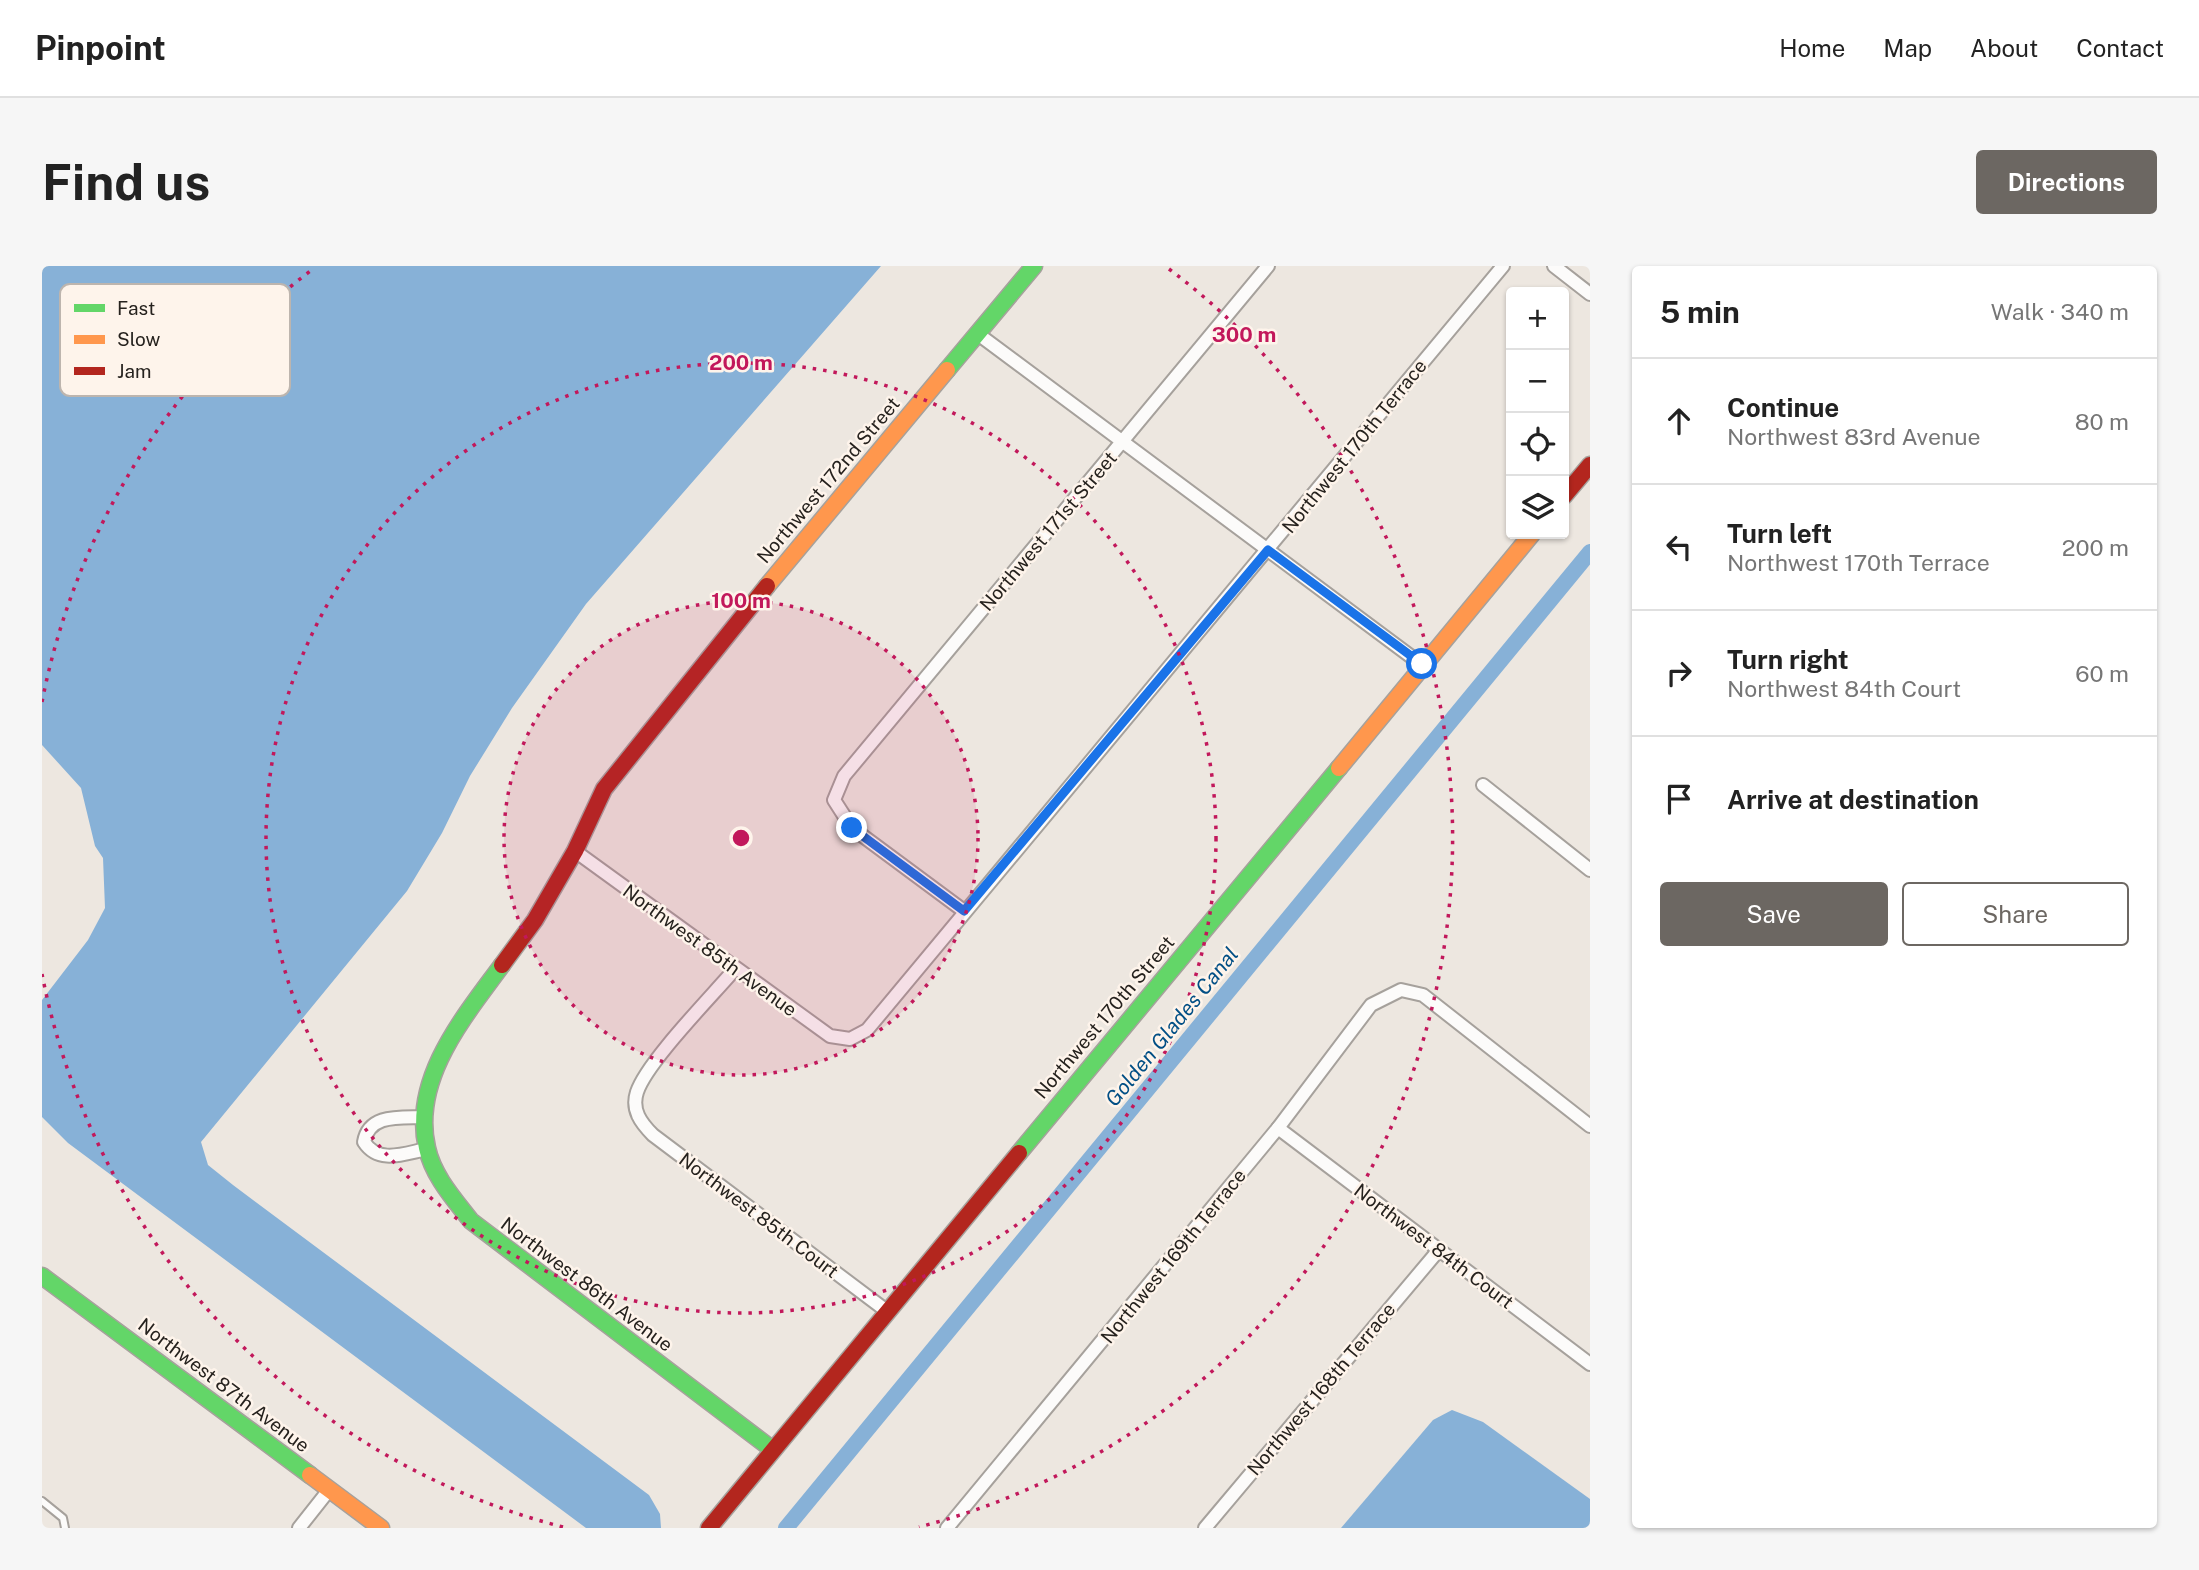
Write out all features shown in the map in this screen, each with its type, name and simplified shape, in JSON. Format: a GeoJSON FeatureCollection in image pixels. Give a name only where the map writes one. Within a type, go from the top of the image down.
{"type":"FeatureCollection","features":[{"type":"Feature","properties":{"kind":"street","name":"Northwest 172nd Street"},"geometry":{"type":"LineString","coordinates":[[424,1117],[434,1074],[450,1036],[535,920],[575,850],[604,789],[712,652],[1034,266]]}},
{"type":"Feature","properties":{"kind":"street","name":"Northwest 171st Street"},"geometry":{"type":"LineString","coordinates":[[964,911],[852,828],[834,800],[844,776],[1268,266]]}},
{"type":"Feature","properties":{"kind":"street","name":"Northwest 170th Terrace"},"geometry":{"type":"LineString","coordinates":[[850,1039],[867,1030],[1503,266]]}},
{"type":"Feature","properties":{"kind":"street"},"geometry":{"type":"LineString","coordinates":[[1554,266],[1590,294]]}},
{"type":"Feature","properties":{"kind":"street"},"geometry":{"type":"LineString","coordinates":[[978,334],[1422,664]]}},
{"type":"Feature","properties":{"kind":"street"},"geometry":{"type":"LineString","coordinates":[[1569,490],[1590,465]]}},
{"type":"Feature","properties":{"kind":"street","name":"Northwest 170th Street"},"geometry":{"type":"LineString","coordinates":[[709,1528],[1528,539]]}},
{"type":"Feature","properties":{"kind":"street"},"geometry":{"type":"LineString","coordinates":[[1483,785],[1590,870]]}},
{"type":"Feature","properties":{"kind":"street","name":"Northwest 85th Avenue"},"geometry":{"type":"LineString","coordinates":[[575,850],[735,969],[831,1036],[850,1039]]}},
{"type":"Feature","properties":{"kind":"street","name":"Northwest 85th Court"},"geometry":{"type":"LineString","coordinates":[[735,969],[648,1072],[636,1093],[635,1111],[653,1135],[888,1312]]}},
{"type":"Feature","properties":{"kind":"street","name":"Northwest 169th Terrace"},"geometry":{"type":"LineString","coordinates":[[947,1528],[1278,1128],[1371,1005],[1401,990],[1423,995],[1590,1126]]}},
{"type":"Feature","properties":{"kind":"street"},"geometry":{"type":"LineString","coordinates":[[424,1117],[376,1121],[369,1127],[364,1142],[370,1151],[381,1157],[428,1149]]}},
{"type":"Feature","properties":{"kind":"street","name":"Northwest 86th Avenue"},"geometry":{"type":"LineString","coordinates":[[424,1117],[428,1149],[444,1186],[471,1221],[773,1450]]}},
{"type":"Feature","properties":{"kind":"street","name":"Northwest 84th Court"},"geometry":{"type":"LineString","coordinates":[[1278,1128],[1590,1364]]}},
{"type":"Feature","properties":{"kind":"street","name":"Northwest 168th Terrace"},"geometry":{"type":"LineString","coordinates":[[1205,1528],[1438,1251]]}},
{"type":"Feature","properties":{"kind":"street","name":"Northwest 87th Avenue"},"geometry":{"type":"LineString","coordinates":[[42,1276],[381,1528]]}},
{"type":"Feature","properties":{"kind":"street"},"geometry":{"type":"LineString","coordinates":[[299,1528],[329,1490]]}},
{"type":"Feature","properties":{"kind":"lane"},"geometry":{"type":"LineString","coordinates":[[42,1502],[64,1518],[65,1528]]}},
{"type":"Feature","properties":{"kind":"water"},"geometry":{"type":"Polygon","coordinates":[[[42,266],[881,266],[586,604],[512,708],[470,776],[442,833],[407,891],[201,1142],[208,1165],[233,1185],[649,1495],[660,1514],[661,1528],[586,1528],[68,1143],[42,1117],[42,1000],[88,940],[105,908],[103,858],[95,846],[81,788],[42,745],[42,266]]]}},
{"type":"Feature","properties":{"kind":"water"},"geometry":{"type":"Polygon","coordinates":[[[1452,1410],[1483,1422],[1590,1499],[1590,1528],[1341,1528],[1433,1420],[1452,1410]]]}},
{"type":"Feature","properties":{"kind":"waterway","name":"Golden Glades Canal"},"geometry":{"type":"LineString","coordinates":[[786,1528],[1590,552]]}},
{"type":"Feature","properties":{"kind":"traffic: fast"},"geometry":{"type":"LineString","coordinates":[[947,370],[1034,266]]}},
{"type":"Feature","properties":{"kind":"traffic: fast"},"geometry":{"type":"LineString","coordinates":[[1019,1153],[1339,768]]}},
{"type":"Feature","properties":{"kind":"traffic: fast"},"geometry":{"type":"LineString","coordinates":[[502,965],[457,1028],[434,1073],[424,1122],[427,1148],[439,1178],[471,1221],[773,1450]]}},
{"type":"Feature","properties":{"kind":"traffic: fast"},"geometry":{"type":"LineString","coordinates":[[42,1276],[310,1475]]}},
{"type":"Feature","properties":{"kind":"traffic: slow"},"geometry":{"type":"LineString","coordinates":[[767,586],[947,370]]}},
{"type":"Feature","properties":{"kind":"traffic: slow"},"geometry":{"type":"LineString","coordinates":[[1339,768],[1528,539]]}},
{"type":"Feature","properties":{"kind":"traffic: slow"},"geometry":{"type":"LineString","coordinates":[[310,1475],[381,1528]]}},
{"type":"Feature","properties":{"kind":"traffic: jam"},"geometry":{"type":"LineString","coordinates":[[1569,490],[1590,465]]}},
{"type":"Feature","properties":{"kind":"traffic: jam"},"geometry":{"type":"LineString","coordinates":[[502,965],[535,920],[575,851],[604,789],[767,586]]}},
{"type":"Feature","properties":{"kind":"traffic: jam"},"geometry":{"type":"LineString","coordinates":[[709,1528],[1019,1153]]}},
{"type":"Feature","properties":{"kind":"route"},"geometry":{"type":"LineString","coordinates":[[852,828],[964,911],[1268,550],[1422,664]]}}]}
